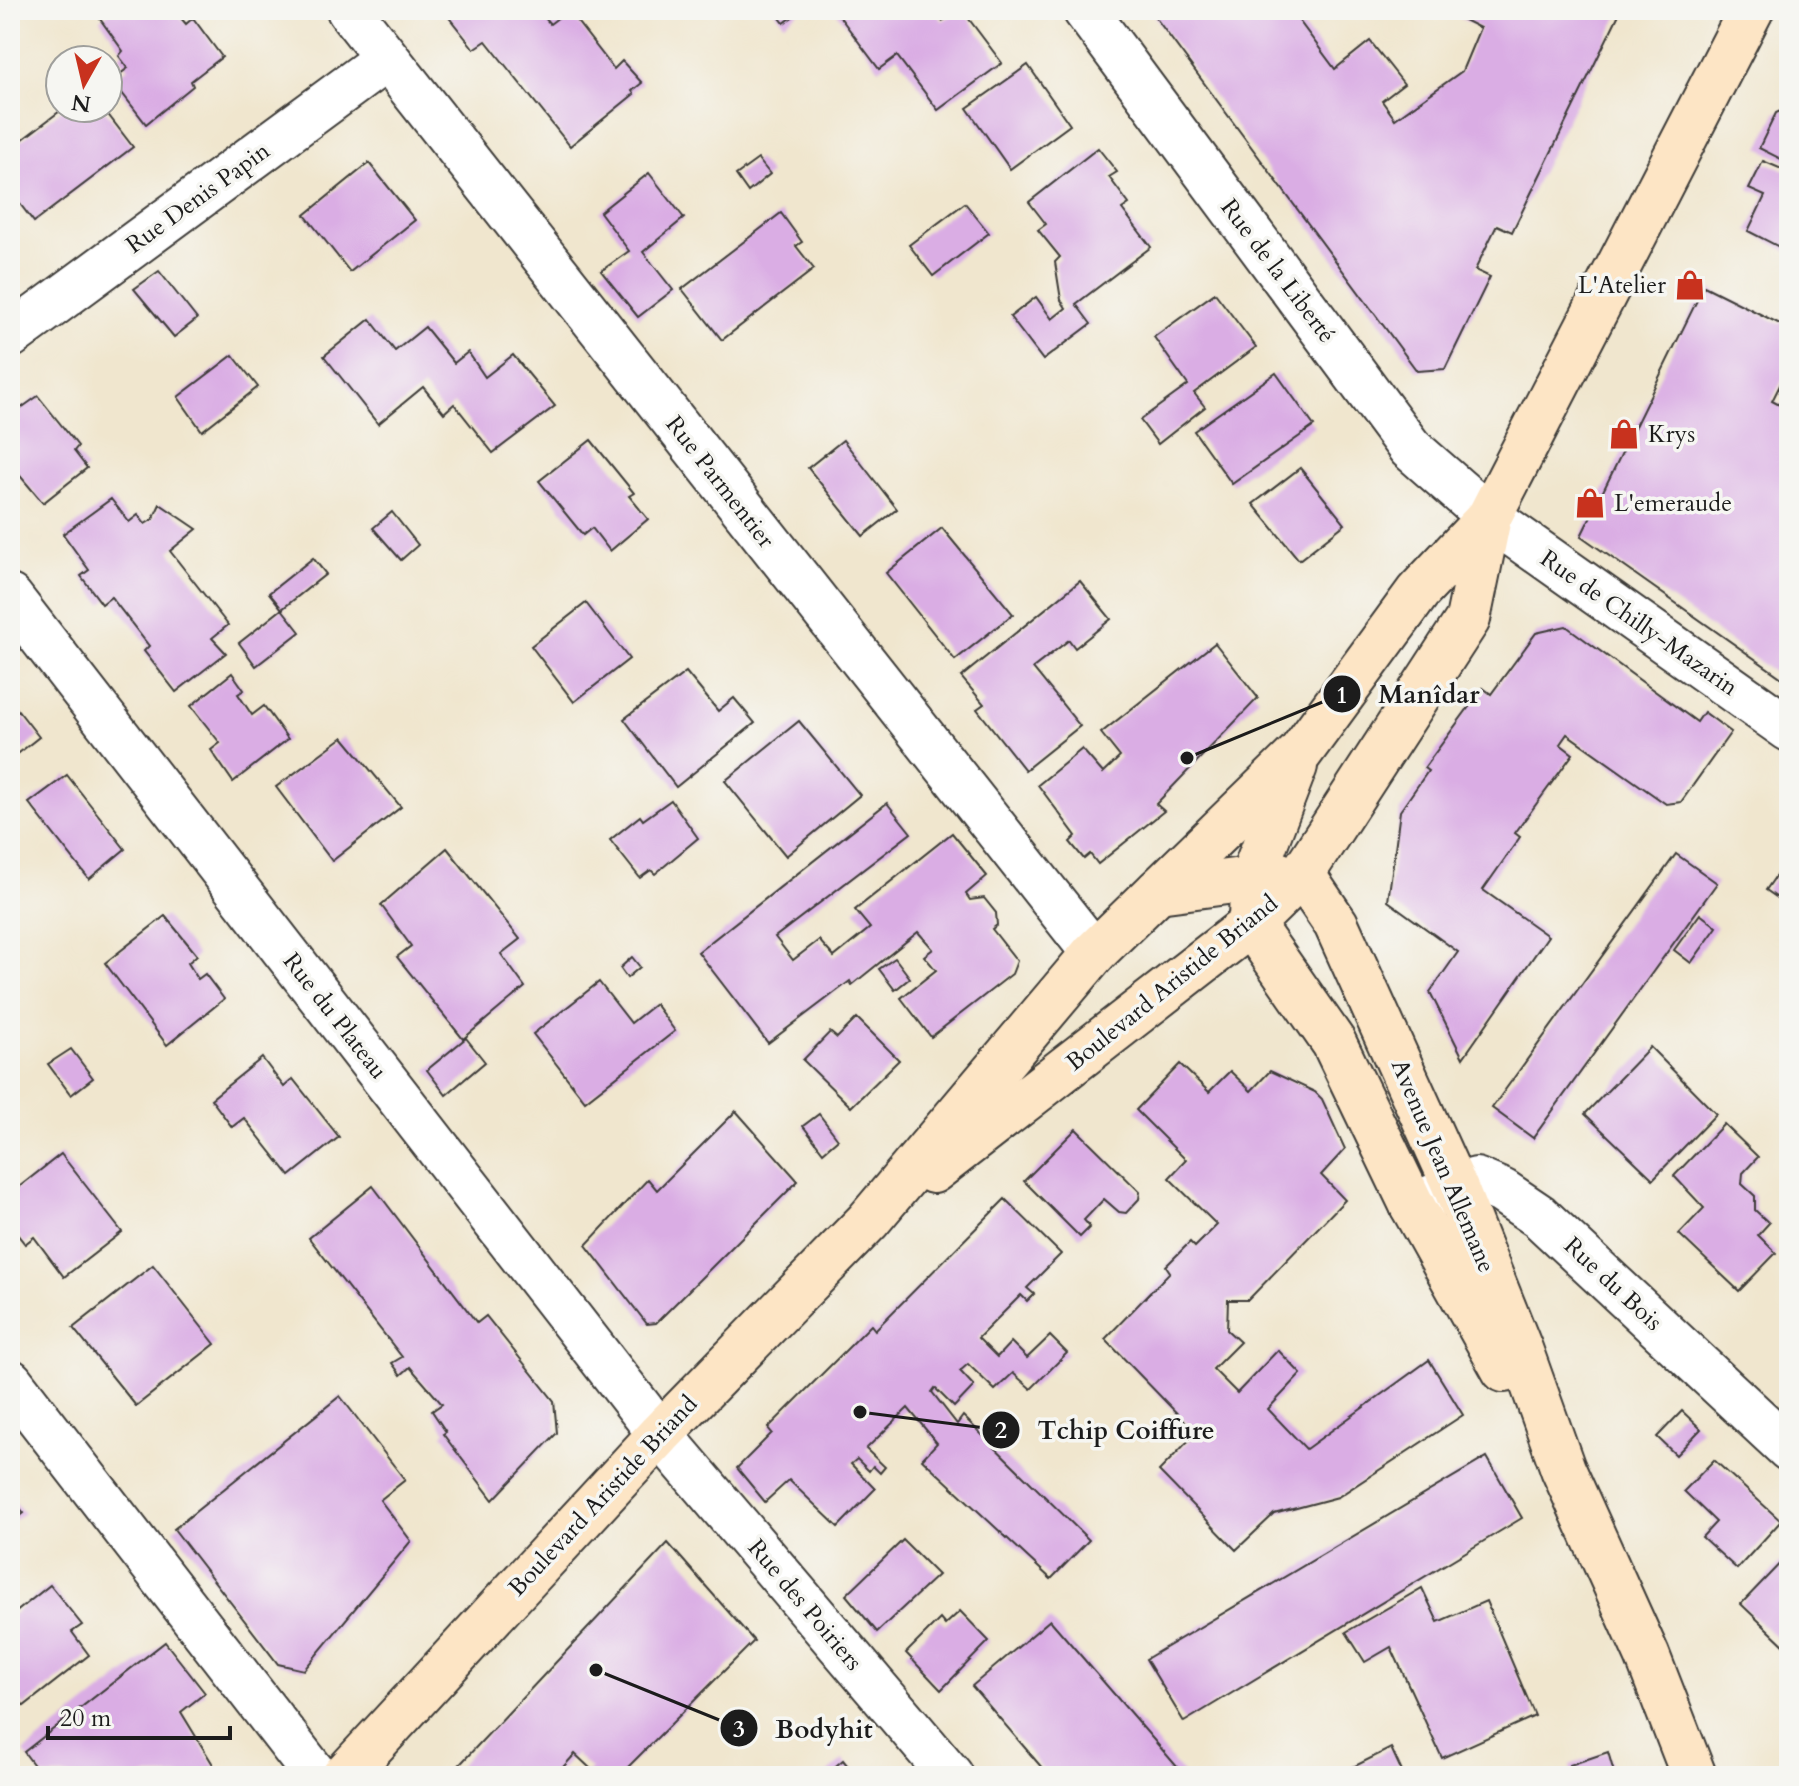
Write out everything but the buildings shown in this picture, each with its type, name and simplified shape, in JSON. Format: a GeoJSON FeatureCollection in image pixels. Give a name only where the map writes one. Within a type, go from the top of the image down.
{"type":"FeatureCollection","features":[{"type":"Feature","properties":{"kind":"main road","name":"Boulevard Aristide Briand"},"geometry":{"type":"LineString","coordinates":[[868,1221],[1251,924],[1302,874],[1468,619],[1489,517],[1751,10]]}},
{"type":"Feature","properties":{"kind":"main road","name":"Boulevard Aristide Briand"},"geometry":{"type":"LineString","coordinates":[[344,1776],[660,1434],[868,1221],[1094,953],[1300,753],[1418,592],[1489,517]]}},
{"type":"Feature","properties":{"kind":"main road"},"geometry":{"type":"LineString","coordinates":[[1251,924],[1252,878],[1300,753]]}},
{"type":"Feature","properties":{"kind":"main road"},"geometry":{"type":"LineString","coordinates":[[1158,891],[1302,874]]}},
{"type":"Feature","properties":{"kind":"main road","name":"Avenue Jean Allemane"},"geometry":{"type":"LineString","coordinates":[[1302,874],[1336,924],[1456,1189],[1520,1349],[1563,1469],[1647,1655],[1694,1776]]}},
{"type":"Feature","properties":{"kind":"main road","name":"Avenue Jean Allemane"},"geometry":{"type":"LineString","coordinates":[[1251,924],[1334,1043],[1412,1205],[1563,1469]]}},
{"type":"Feature","properties":{"kind":"street","name":"Rue Parmentier"},"geometry":{"type":"LineString","coordinates":[[349,10],[1094,953]]}},
{"type":"Feature","properties":{"kind":"street","name":"Rue de la Liberté"},"geometry":{"type":"LineString","coordinates":[[1085,10],[1410,448],[1489,517]]}},
{"type":"Feature","properties":{"kind":"street","name":"Rue Denis Papin"},"geometry":{"type":"LineString","coordinates":[[10,336],[386,59]]}},
{"type":"Feature","properties":{"kind":"street","name":"Rue de Chilly-Mazarin"},"geometry":{"type":"LineString","coordinates":[[1489,517],[1789,729]]}},
{"type":"Feature","properties":{"kind":"street","name":"Rue du Plateau"},"geometry":{"type":"LineString","coordinates":[[10,597],[660,1434]]}},
{"type":"Feature","properties":{"kind":"street","name":"Rue du Bois"},"geometry":{"type":"LineString","coordinates":[[1412,1205],[1476,1180],[1502,1191],[1539,1216],[1789,1449]]}},
{"type":"Feature","properties":{"kind":"street"},"geometry":{"type":"LineString","coordinates":[[10,1381],[316,1776]]}},
{"type":"Feature","properties":{"kind":"street","name":"Rue des Poiriers"},"geometry":{"type":"LineString","coordinates":[[660,1434],[951,1776]]}},
{"type":"Feature","properties":{"kind":"place","name":"L'Atelier"},"geometry":{"type":"Point","coordinates":[1690,285]}},
{"type":"Feature","properties":{"kind":"place","name":"Krys"},"geometry":{"type":"Point","coordinates":[1624,434]}},
{"type":"Feature","properties":{"kind":"place","name":"L'emeraude"},"geometry":{"type":"Point","coordinates":[1590,503]}},
{"type":"Feature","properties":{"kind":"place","name":"Manîdar"},"geometry":{"type":"Point","coordinates":[1187,758]}},
{"type":"Feature","properties":{"kind":"place","name":"Tchip Coiffure"},"geometry":{"type":"Point","coordinates":[860,1412]}},
{"type":"Feature","properties":{"kind":"place","name":"Bodyhit"},"geometry":{"type":"Point","coordinates":[596,1670]}}]}
